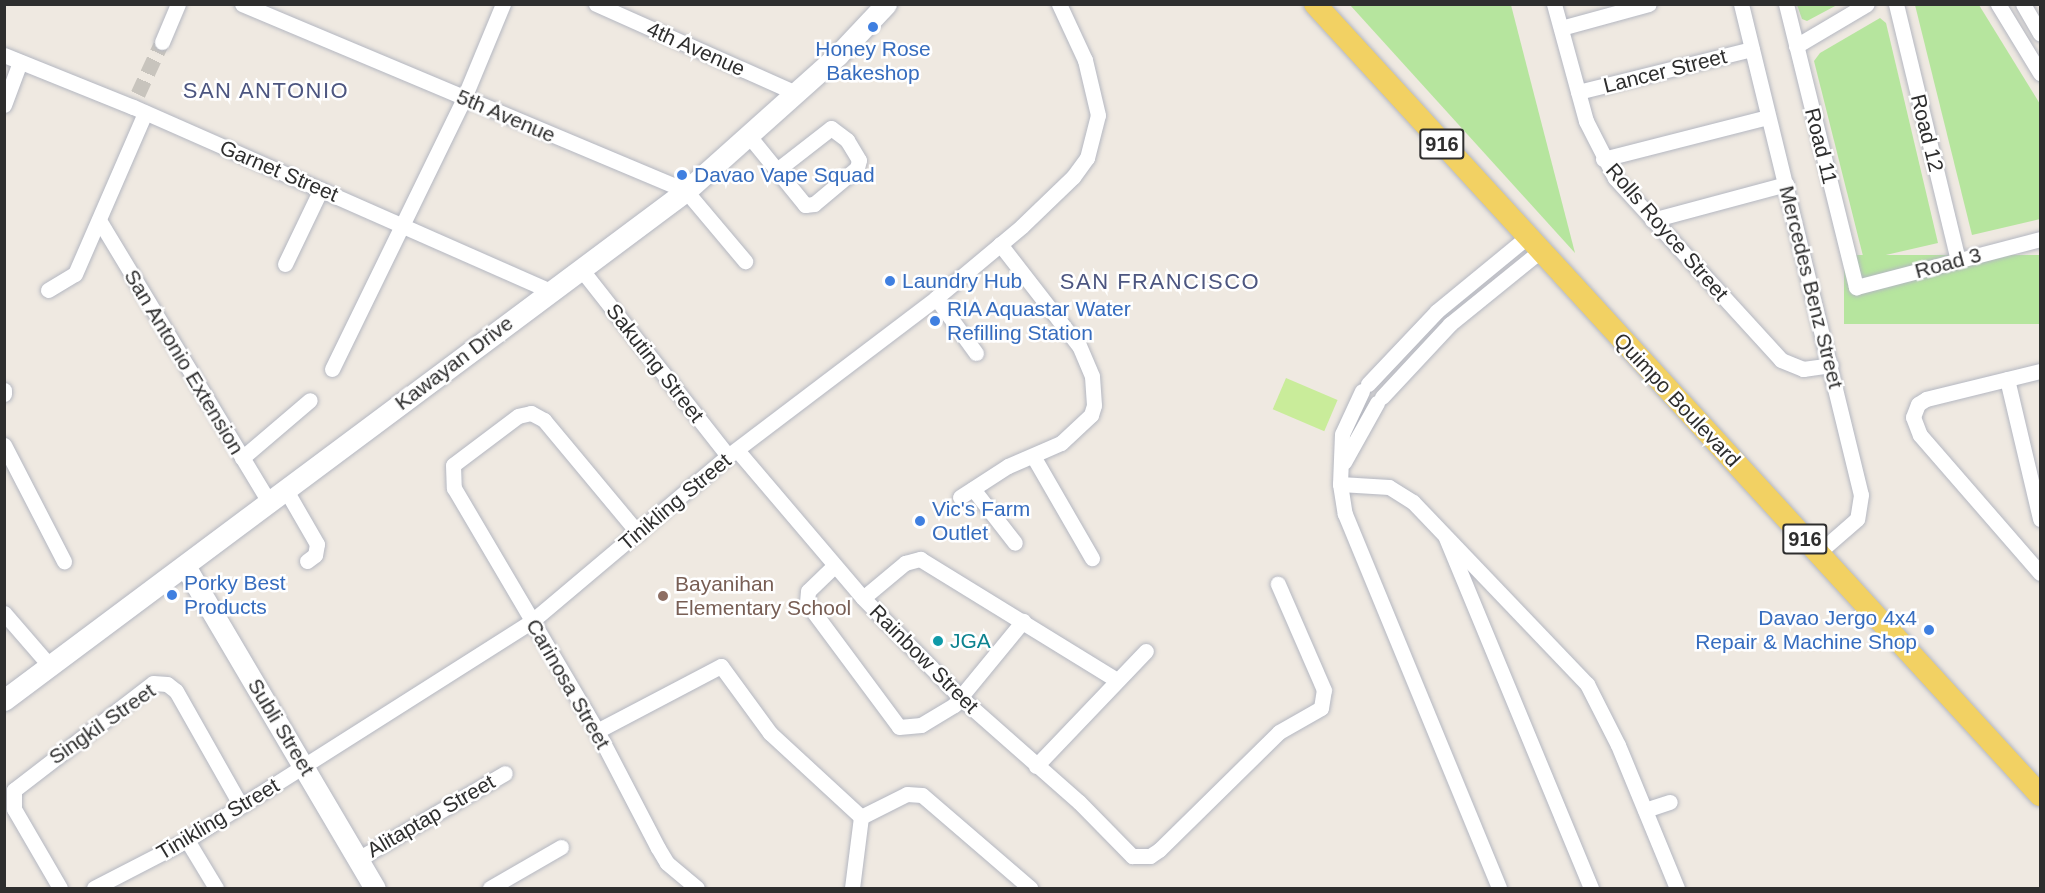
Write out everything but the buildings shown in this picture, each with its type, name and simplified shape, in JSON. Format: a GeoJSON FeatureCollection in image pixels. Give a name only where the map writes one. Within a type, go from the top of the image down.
{"type":"FeatureCollection","features":[{"type":"Feature","properties":{"kind":"main road","name":"Quimpo Boulevard"},"geometry":{"type":"LineString","coordinates":[[1316,4],[1533,244],[2040,795]]}},
{"type":"Feature","properties":{"kind":"street"},"geometry":{"type":"LineString","coordinates":[[162,42],[178,4]]}},
{"type":"Feature","properties":{"kind":"street","name":"5th Avenue"},"geometry":{"type":"LineString","coordinates":[[242,4],[686,190],[745,261]]}},
{"type":"Feature","properties":{"kind":"street"},"geometry":{"type":"LineString","coordinates":[[332,369],[464,98],[503,4]]}},
{"type":"Feature","properties":{"kind":"street","name":"4th Avenue"},"geometry":{"type":"LineString","coordinates":[[596,4],[796,93]]}},
{"type":"Feature","properties":{"kind":"street","name":"Kawayan Drive"},"geometry":{"type":"LineString","coordinates":[[4,700],[287,492],[686,190],[796,93],[886,4]]}},
{"type":"Feature","properties":{"kind":"street","name":"Tinikling Street"},"geometry":{"type":"LineString","coordinates":[[94,888],[187,840],[305,768],[532,621],[733,453],[936,298],[1000,244],[1073,177],[1087,158],[1094,137],[1098,115],[1095,93],[1059,4]]}},
{"type":"Feature","properties":{"kind":"street","name":"Rolls Royce Street"},"geometry":{"type":"LineString","coordinates":[[1554,4],[1578,92],[1603,159],[1652,220],[1781,360],[1803,369],[1831,365]]}},
{"type":"Feature","properties":{"kind":"street"},"geometry":{"type":"LineString","coordinates":[[1561,28],[1649,4]]}},
{"type":"Feature","properties":{"kind":"street","name":"Mercedes Benz Street"},"geometry":{"type":"LineString","coordinates":[[1741,4],[1831,365],[1862,503],[1857,519],[1818,553]]}},
{"type":"Feature","properties":{"kind":"street","name":"Road 11"},"geometry":{"type":"LineString","coordinates":[[1786,4],[1856,287]]}},
{"type":"Feature","properties":{"kind":"street"},"geometry":{"type":"LineString","coordinates":[[1796,46],[1867,4]]}},
{"type":"Feature","properties":{"kind":"street","name":"Road 12"},"geometry":{"type":"LineString","coordinates":[[1896,4],[1958,261]]}},
{"type":"Feature","properties":{"kind":"street"},"geometry":{"type":"LineString","coordinates":[[1998,4],[2040,74]]}},
{"type":"Feature","properties":{"kind":"street"},"geometry":{"type":"LineString","coordinates":[[2023,4],[2040,34]]}},
{"type":"Feature","properties":{"kind":"street","name":"Lancer Street"},"geometry":{"type":"LineString","coordinates":[[1578,92],[1752,49]]}},
{"type":"Feature","properties":{"kind":"street","name":"Garnet Street"},"geometry":{"type":"LineString","coordinates":[[4,56],[139,105],[551,291]]}},
{"type":"Feature","properties":{"kind":"street"},"geometry":{"type":"LineString","coordinates":[[4,105],[20,62]]}},
{"type":"Feature","properties":{"kind":"street"},"geometry":{"type":"LineString","coordinates":[[48,290],[71,278],[99,220],[139,105]]}},
{"type":"Feature","properties":{"kind":"street"},"geometry":{"type":"LineString","coordinates":[[1603,159],[1768,117]]}},
{"type":"Feature","properties":{"kind":"street"},"geometry":{"type":"LineString","coordinates":[[749,136],[801,202],[809,206],[857,168],[859,160],[847,140],[831,128],[777,170]]}},
{"type":"Feature","properties":{"kind":"street"},"geometry":{"type":"LineString","coordinates":[[1652,220],[1786,184]]}},
{"type":"Feature","properties":{"kind":"street"},"geometry":{"type":"LineString","coordinates":[[285,264],[321,189]]}},
{"type":"Feature","properties":{"kind":"street","name":"San Antonio Extension"},"geometry":{"type":"LineString","coordinates":[[99,220],[270,504]]}},
{"type":"Feature","properties":{"kind":"street","name":"Road 3"},"geometry":{"type":"LineString","coordinates":[[1856,287],[2040,239]]}},
{"type":"Feature","properties":{"kind":"street"},"geometry":{"type":"LineString","coordinates":[[1000,244],[1079,346],[1092,376],[1091,415],[1061,444],[1008,466],[967,493],[1015,543]]}},
{"type":"Feature","properties":{"kind":"street"},"geometry":{"type":"LineString","coordinates":[[1499,888],[1345,514],[1340,477],[1344,423],[1365,387],[1462,288],[1533,244]]}},
{"type":"Feature","properties":{"kind":"street"},"geometry":{"type":"LineString","coordinates":[[1340,477],[1379,400],[1450,324],[1533,244]]}},
{"type":"Feature","properties":{"kind":"street","name":"Sakuting Street"},"geometry":{"type":"LineString","coordinates":[[582,269],[733,453]]}},
{"type":"Feature","properties":{"kind":"street"},"geometry":{"type":"LineString","coordinates":[[936,298],[976,353]]}},
{"type":"Feature","properties":{"kind":"street"},"geometry":{"type":"LineString","coordinates":[[1381,369],[1395,381]]}},
{"type":"Feature","properties":{"kind":"street"},"geometry":{"type":"LineString","coordinates":[[2040,371],[1926,399],[1918,404],[1913,417],[1920,435],[2040,573]]}},
{"type":"Feature","properties":{"kind":"street"},"geometry":{"type":"LineString","coordinates":[[2007,379],[2040,519]]}},
{"type":"Feature","properties":{"kind":"street"},"geometry":{"type":"LineString","coordinates":[[242,458],[310,400]]}},
{"type":"Feature","properties":{"kind":"street","name":"Carinosa Street"},"geometry":{"type":"LineString","coordinates":[[638,533],[544,420],[531,413],[518,416],[460,458],[450,472],[454,488],[597,731],[658,848],[667,863],[697,888]]}},
{"type":"Feature","properties":{"kind":"street"},"geometry":{"type":"LineString","coordinates":[[4,445],[64,561]]}},
{"type":"Feature","properties":{"kind":"street","name":"Rainbow Street"},"geometry":{"type":"LineString","coordinates":[[733,453],[863,598],[961,698],[1079,802],[1128,852],[1141,857],[1159,850],[1279,732],[1321,708],[1324,690],[1278,584]]}},
{"type":"Feature","properties":{"kind":"street"},"geometry":{"type":"LineString","coordinates":[[1034,456],[1092,558]]}},
{"type":"Feature","properties":{"kind":"street"},"geometry":{"type":"LineString","coordinates":[[1340,477],[1389,487],[1413,502],[1443,530],[1587,684],[1645,810],[1677,888]]}},
{"type":"Feature","properties":{"kind":"street"},"geometry":{"type":"LineString","coordinates":[[287,492],[317,544],[315,555],[306,561]]}},
{"type":"Feature","properties":{"kind":"street"},"geometry":{"type":"LineString","coordinates":[[1443,530],[1591,888]]}},
{"type":"Feature","properties":{"kind":"street"},"geometry":{"type":"LineString","coordinates":[[863,598],[905,563],[920,559],[1116,679]]}},
{"type":"Feature","properties":{"kind":"street","name":"Subli Street"},"geometry":{"type":"LineString","coordinates":[[185,566],[375,888]]}},
{"type":"Feature","properties":{"kind":"street"},"geometry":{"type":"LineString","coordinates":[[834,566],[808,591],[807,603],[899,727],[914,728],[961,698],[1023,621]]}},
{"type":"Feature","properties":{"kind":"street"},"geometry":{"type":"LineString","coordinates":[[4,613],[49,665]]}},
{"type":"Feature","properties":{"kind":"street"},"geometry":{"type":"LineString","coordinates":[[1036,766],[1116,679],[1146,651]]}},
{"type":"Feature","properties":{"kind":"street"},"geometry":{"type":"LineString","coordinates":[[597,731],[721,666],[770,733],[861,817]]}},
{"type":"Feature","properties":{"kind":"street","name":"Singkil Street"},"geometry":{"type":"LineString","coordinates":[[60,888],[22,825],[11,800],[22,780],[153,683],[160,682],[176,691],[241,806]]}},
{"type":"Feature","properties":{"kind":"street","name":"Alitaptap Street"},"geometry":{"type":"LineString","coordinates":[[358,859],[504,773]]}},
{"type":"Feature","properties":{"kind":"street"},"geometry":{"type":"LineString","coordinates":[[861,817],[907,794],[922,795],[1030,888]]}},
{"type":"Feature","properties":{"kind":"street"},"geometry":{"type":"LineString","coordinates":[[1645,810],[1670,802]]}},
{"type":"Feature","properties":{"kind":"street"},"geometry":{"type":"LineString","coordinates":[[852,888],[861,817]]}},
{"type":"Feature","properties":{"kind":"street"},"geometry":{"type":"LineString","coordinates":[[187,840],[216,888]]}},
{"type":"Feature","properties":{"kind":"street"},"geometry":{"type":"LineString","coordinates":[[490,888],[561,847]]}},
{"type":"Feature","properties":{"kind":"green space"},"geometry":{"type":"Polygon","coordinates":[[[1797,4],[1837,5],[1807,21],[1802,19],[1797,4]]]}},
{"type":"Feature","properties":{"kind":"green space"},"geometry":{"type":"Polygon","coordinates":[[[1350,5],[1511,5],[1575,253],[1350,5]]]}},
{"type":"Feature","properties":{"kind":"green space"},"geometry":{"type":"Polygon","coordinates":[[[1915,5],[1979,5],[2040,104],[2040,219],[1972,235],[1915,5]]]}},
{"type":"Feature","properties":{"kind":"green space"},"geometry":{"type":"Polygon","coordinates":[[[1880,18],[1886,23],[1938,243],[1864,260],[1814,61],[1820,53],[1880,18]]]}},
{"type":"Feature","properties":{"kind":"green space"},"geometry":{"type":"Polygon","coordinates":[[[1844,255],[2040,255],[2040,324],[1844,324],[1844,255]]]}},
{"type":"Feature","properties":{"kind":"green space"},"geometry":{"type":"Polygon","coordinates":[[[1286,378],[1338,400],[1324,431],[1273,409],[1286,378]]]}},
{"type":"Feature","properties":{"kind":"tunnel"},"geometry":{"type":"LineString","coordinates":[[138,94],[162,42]]}},
{"type":"Feature","properties":{"kind":"place","name":"Honey Rose Bakeshop"},"geometry":{"type":"Point","coordinates":[873,27]}},
{"type":"Feature","properties":{"kind":"place","name":"Davao Vape Squad"},"geometry":{"type":"Point","coordinates":[682,175]}},
{"type":"Feature","properties":{"kind":"place","name":"Laundry Hub"},"geometry":{"type":"Point","coordinates":[890,281]}},
{"type":"Feature","properties":{"kind":"place","name":"RIA Aquastar Water Refilling Station"},"geometry":{"type":"Point","coordinates":[935,321]}},
{"type":"Feature","properties":{"kind":"place","name":"Vic's Farm Outlet"},"geometry":{"type":"Point","coordinates":[920,521]}},
{"type":"Feature","properties":{"kind":"place","name":"Porky Best Products"},"geometry":{"type":"Point","coordinates":[172,595]}},
{"type":"Feature","properties":{"kind":"place","name":"Bayanihan Elementary School"},"geometry":{"type":"Point","coordinates":[663,596]}},
{"type":"Feature","properties":{"kind":"place","name":"Davao Jergo 4x4 Repair & Machine Shop"},"geometry":{"type":"Point","coordinates":[1929,630]}},
{"type":"Feature","properties":{"kind":"place","name":"JGA"},"geometry":{"type":"Point","coordinates":[938,641]}},
{"type":"Feature","properties":{"kind":"district","name":"SAN ANTONIO"},"geometry":{"type":"Point","coordinates":[266,91]}},
{"type":"Feature","properties":{"kind":"district","name":"SAN FRANCISCO"},"geometry":{"type":"Point","coordinates":[1160,282]}}]}
